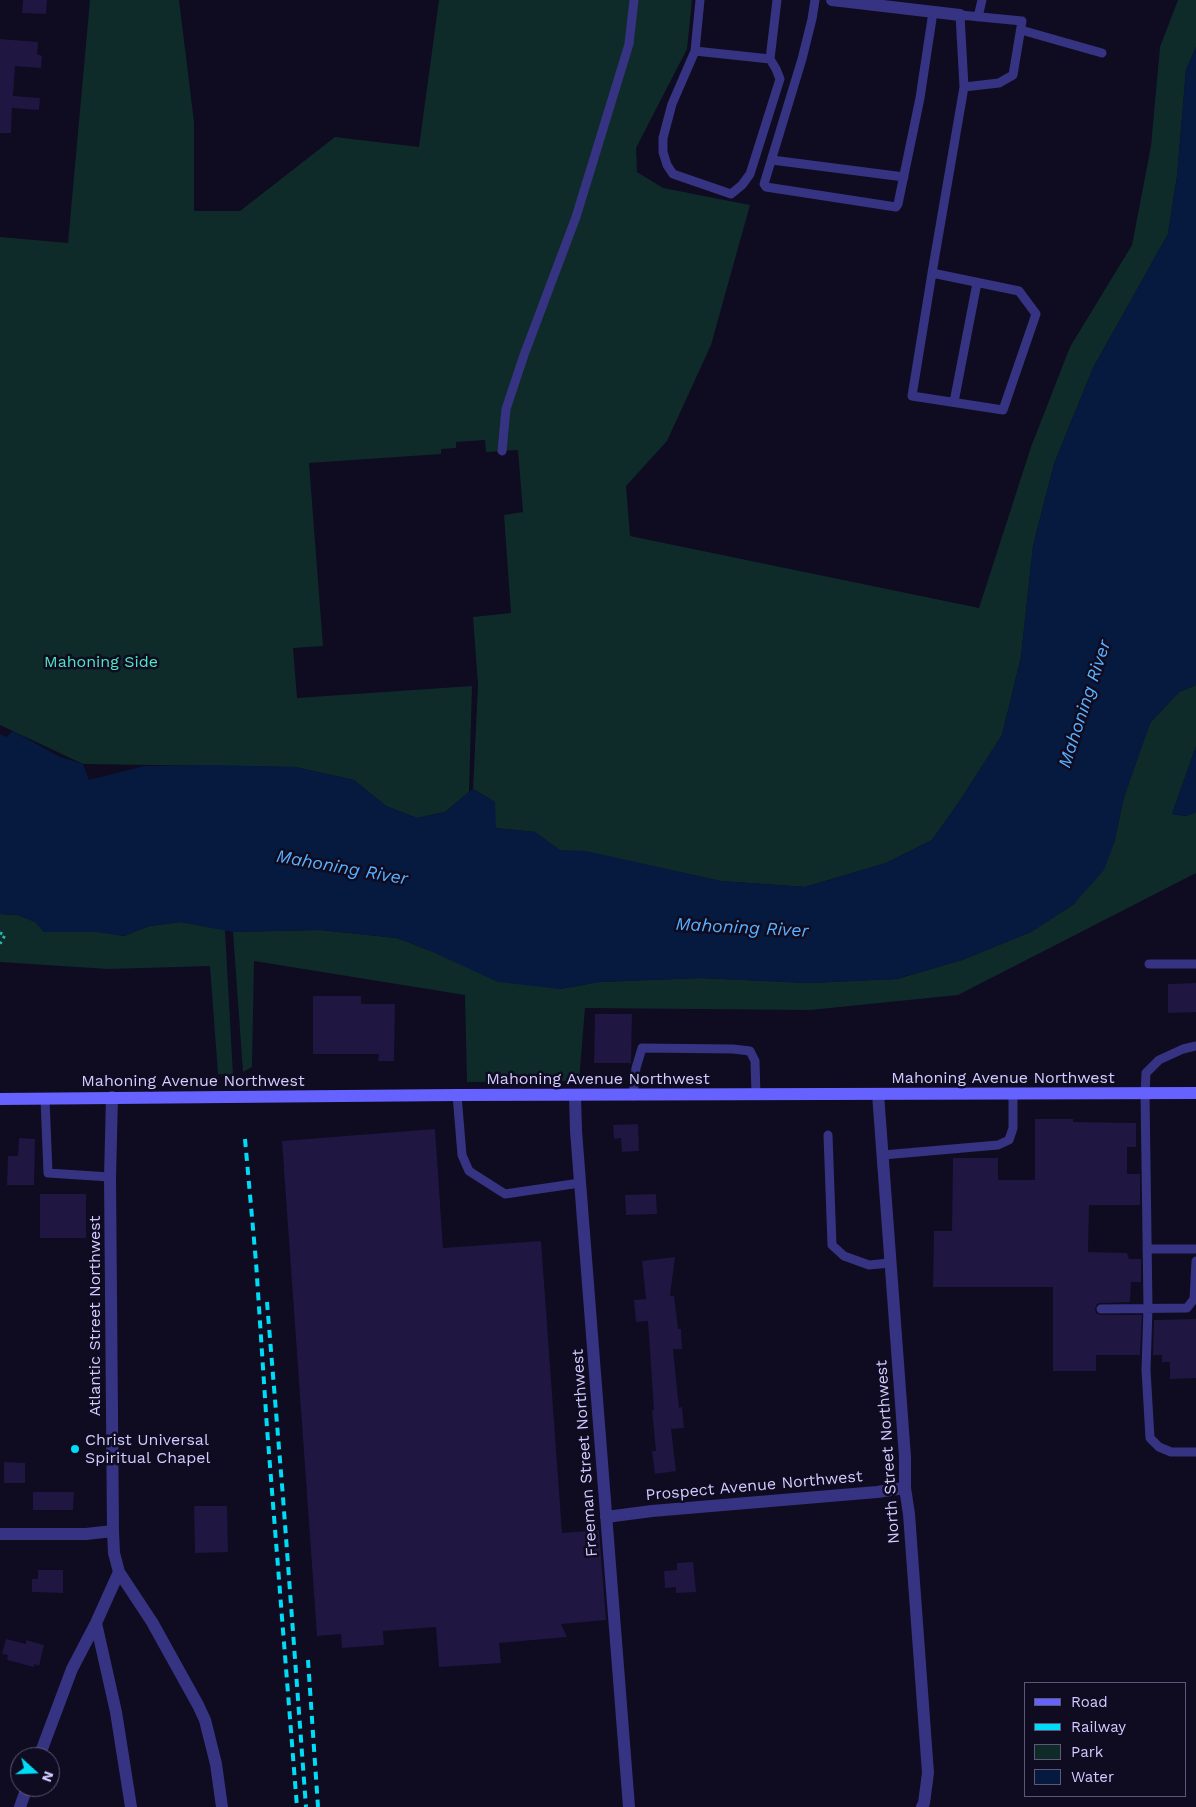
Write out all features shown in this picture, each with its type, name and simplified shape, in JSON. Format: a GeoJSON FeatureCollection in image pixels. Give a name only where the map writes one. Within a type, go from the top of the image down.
{"type":"FeatureCollection","features":[{"type":"Feature","properties":{"kind":"main road","name":"Mahoning Avenue Northwest"},"geometry":{"type":"LineString","coordinates":[[0,1099],[457,1095],[1196,1093]]}},
{"type":"Feature","properties":{"kind":"street"},"geometry":{"type":"LineString","coordinates":[[832,0],[960,15]]}},
{"type":"Feature","properties":{"kind":"street","name":"North Street Northwest"},"geometry":{"type":"LineString","coordinates":[[878,1094],[905,1457],[905,1488],[909,1514],[928,1773],[927,1806]]}},
{"type":"Feature","properties":{"kind":"street","name":"Freeman Street Northwest"},"geometry":{"type":"LineString","coordinates":[[575,1096],[576,1131],[629,1807]]}},
{"type":"Feature","properties":{"kind":"street","name":"Atlantic Street Northwest"},"geometry":{"type":"LineString","coordinates":[[112,1097],[110,1177],[113,1531],[114,1553],[119,1572]]}},
{"type":"Feature","properties":{"kind":"street","name":"Prospect Avenue Northwest"},"geometry":{"type":"LineString","coordinates":[[606,1516],[905,1488]]}},
{"type":"Feature","properties":{"kind":"street"},"geometry":{"type":"LineString","coordinates":[[0,1534],[86,1534],[113,1531]]}},
{"type":"Feature","properties":{"kind":"street"},"geometry":{"type":"LineString","coordinates":[[43,1747],[72,1669],[96,1623],[119,1572]]}},
{"type":"Feature","properties":{"kind":"street"},"geometry":{"type":"LineString","coordinates":[[119,1572],[152,1622],[201,1712],[210,1735],[222,1807]]}},
{"type":"Feature","properties":{"kind":"street"},"geometry":{"type":"LineString","coordinates":[[96,1623],[116,1712],[131,1807]]}},
{"type":"Feature","properties":{"kind":"lane"},"geometry":{"type":"LineString","coordinates":[[502,451],[506,409],[524,354],[576,217],[629,44],[634,0]]}},
{"type":"Feature","properties":{"kind":"lane"},"geometry":{"type":"LineString","coordinates":[[700,0],[695,51],[672,104],[663,138],[663,152],[674,174],[731,194],[742,185],[750,174],[780,80],[770,59],[777,0]]}},
{"type":"Feature","properties":{"kind":"lane"},"geometry":{"type":"LineString","coordinates":[[815,0],[802,59],[764,184],[766,187],[896,207],[904,178],[920,98],[933,12]]}},
{"type":"Feature","properties":{"kind":"lane"},"geometry":{"type":"LineString","coordinates":[[978,18],[982,0]]}},
{"type":"Feature","properties":{"kind":"lane"},"geometry":{"type":"LineString","coordinates":[[932,273],[1020,291],[1036,314],[1002,410],[912,396],[932,273],[964,87],[960,15],[1022,21],[1013,76],[999,83],[964,87]]}},
{"type":"Feature","properties":{"kind":"lane"},"geometry":{"type":"LineString","coordinates":[[1020,30],[1102,53]]}},
{"type":"Feature","properties":{"kind":"lane"},"geometry":{"type":"LineString","coordinates":[[695,51],[770,59]]}},
{"type":"Feature","properties":{"kind":"lane"},"geometry":{"type":"LineString","coordinates":[[772,160],[904,178]]}},
{"type":"Feature","properties":{"kind":"lane"},"geometry":{"type":"LineString","coordinates":[[954,402],[977,283]]}},
{"type":"Feature","properties":{"kind":"lane"},"geometry":{"type":"LineString","coordinates":[[1149,964],[1196,964]]}},
{"type":"Feature","properties":{"kind":"lane"},"geometry":{"type":"LineString","coordinates":[[1196,1046],[1159,1060],[1146,1073],[1145,1093],[1148,1308],[1146,1370],[1150,1438],[1158,1447],[1171,1452],[1196,1452]]}},
{"type":"Feature","properties":{"kind":"lane"},"geometry":{"type":"LineString","coordinates":[[633,1096],[636,1068],[642,1048],[733,1048],[750,1051],[755,1060],[756,1095]]}},
{"type":"Feature","properties":{"kind":"lane"},"geometry":{"type":"LineString","coordinates":[[882,1155],[998,1145],[1009,1140],[1013,1128],[1013,1094]]}},
{"type":"Feature","properties":{"kind":"lane"},"geometry":{"type":"LineString","coordinates":[[457,1095],[462,1155],[469,1171],[505,1194],[580,1183]]}},
{"type":"Feature","properties":{"kind":"lane"},"geometry":{"type":"LineString","coordinates":[[44,1099],[48,1173],[110,1177]]}},
{"type":"Feature","properties":{"kind":"lane"},"geometry":{"type":"LineString","coordinates":[[828,1135],[832,1245],[844,1256],[869,1266],[890,1263]]}},
{"type":"Feature","properties":{"kind":"lane"},"geometry":{"type":"LineString","coordinates":[[1147,1249],[1196,1249]]}},
{"type":"Feature","properties":{"kind":"lane"},"geometry":{"type":"LineString","coordinates":[[1102,1309],[1187,1308],[1194,1299],[1196,1261]]}},
{"type":"Feature","properties":{"kind":"path"},"geometry":{"type":"LineString","coordinates":[[0,933],[5,935],[0,944]]}},
{"type":"Feature","properties":{"kind":"green space","name":"Mahoning Side"},"geometry":{"type":"Polygon","coordinates":[[[90,0],[179,0],[194,122],[194,211],[240,211],[335,137],[419,147],[439,0],[692,0],[687,49],[636,148],[637,172],[663,188],[750,205],[711,345],[667,441],[626,486],[630,536],[979,608],[1031,447],[1070,347],[1132,245],[1151,146],[1160,47],[1178,0],[1196,0],[1196,47],[1186,70],[1177,176],[1168,234],[1093,368],[1054,464],[1033,546],[1021,657],[1002,735],[932,840],[886,863],[805,887],[721,881],[586,852],[560,851],[535,832],[495,828],[495,802],[473,789],[478,685],[473,617],[511,613],[504,515],[523,512],[518,450],[486,452],[485,440],[456,442],[456,448],[441,449],[441,454],[309,463],[323,646],[293,648],[297,698],[472,686],[469,792],[445,812],[417,818],[386,806],[354,780],[295,767],[83,764],[0,725],[0,237],[68,243],[90,0]]]}},
{"type":"Feature","properties":{"kind":"green space"},"geometry":{"type":"Polygon","coordinates":[[[1196,685],[1196,746],[1172,814],[1186,816],[1196,812],[1196,873],[958,995],[810,1010],[585,1008],[579,1081],[467,1082],[465,995],[254,961],[252,1067],[243,1072],[233,932],[320,930],[397,938],[428,950],[560,989],[599,982],[700,978],[809,983],[897,979],[962,960],[1031,932],[1074,904],[1114,843],[1124,797],[1150,723],[1179,692],[1196,685]]]}},
{"type":"Feature","properties":{"kind":"green space"},"geometry":{"type":"Polygon","coordinates":[[[0,914],[18,915],[36,922],[44,932],[99,932],[124,936],[149,926],[181,922],[225,930],[233,1075],[218,1074],[210,966],[108,969],[0,962],[0,914]]]}},
{"type":"Feature","properties":{"kind":"water","name":"Mahoning River"},"geometry":{"type":"Polygon","coordinates":[[[1196,47],[1196,685],[1179,692],[1150,723],[1124,797],[1114,843],[1104,870],[1074,904],[1031,932],[962,960],[896,979],[809,983],[700,978],[599,982],[560,989],[498,982],[397,938],[320,930],[233,932],[181,922],[149,926],[124,936],[96,932],[44,932],[35,922],[18,915],[0,914],[0,734],[6,737],[13,731],[60,757],[83,764],[89,780],[144,766],[295,767],[354,780],[386,806],[417,818],[445,812],[473,789],[495,802],[496,828],[535,832],[560,850],[586,851],[721,881],[805,887],[886,863],[932,840],[1002,735],[1021,657],[1033,546],[1054,464],[1093,368],[1168,234],[1177,176],[1186,70],[1196,47]]]}},
{"type":"Feature","properties":{"kind":"water"},"geometry":{"type":"Polygon","coordinates":[[[1196,746],[1196,812],[1186,816],[1172,814],[1196,746]]]}},
{"type":"Feature","properties":{"kind":"building"},"geometry":{"type":"Polygon","coordinates":[[[23,0],[47,0],[46,14],[22,13],[23,0]]]}},
{"type":"Feature","properties":{"kind":"building"},"geometry":{"type":"Polygon","coordinates":[[[0,39],[38,42],[37,54],[42,56],[41,68],[15,66],[13,96],[40,98],[39,110],[12,108],[11,133],[0,133],[0,39]]]}},
{"type":"Feature","properties":{"kind":"building"},"geometry":{"type":"Polygon","coordinates":[[[1196,983],[1196,1012],[1168,1013],[1168,984],[1196,983]]]}},
{"type":"Feature","properties":{"kind":"building"},"geometry":{"type":"Polygon","coordinates":[[[313,996],[361,996],[361,1004],[395,1004],[394,1061],[378,1061],[379,1054],[313,1054],[313,996]]]}},
{"type":"Feature","properties":{"kind":"building"},"geometry":{"type":"Polygon","coordinates":[[[595,1014],[632,1014],[631,1063],[594,1063],[595,1014]]]}},
{"type":"Feature","properties":{"kind":"building"},"geometry":{"type":"Polygon","coordinates":[[[1035,1119],[1073,1119],[1073,1122],[1136,1123],[1136,1147],[1127,1147],[1127,1174],[1140,1174],[1140,1205],[1089,1205],[1088,1252],[1127,1253],[1129,1259],[1141,1259],[1141,1282],[1131,1282],[1130,1302],[1100,1303],[1097,1304],[1095,1309],[1096,1313],[1101,1315],[1142,1315],[1140,1355],[1096,1355],[1096,1371],[1053,1371],[1053,1287],[933,1287],[934,1231],[952,1231],[953,1158],[998,1158],[998,1180],[1035,1180],[1035,1119]]]}},
{"type":"Feature","properties":{"kind":"building"},"geometry":{"type":"Polygon","coordinates":[[[638,1124],[639,1151],[622,1152],[621,1138],[614,1139],[613,1125],[638,1124]]]}},
{"type":"Feature","properties":{"kind":"building"},"geometry":{"type":"Polygon","coordinates":[[[435,1129],[443,1248],[541,1241],[562,1533],[599,1530],[606,1620],[561,1624],[567,1637],[499,1643],[501,1663],[439,1667],[436,1627],[383,1631],[384,1645],[342,1648],[341,1634],[317,1636],[282,1141],[435,1129]]]}},
{"type":"Feature","properties":{"kind":"building"},"geometry":{"type":"Polygon","coordinates":[[[19,1138],[35,1139],[34,1185],[7,1185],[8,1156],[18,1156],[19,1138]]]}},
{"type":"Feature","properties":{"kind":"building"},"geometry":{"type":"Polygon","coordinates":[[[40,1194],[86,1194],[86,1238],[40,1238],[40,1194]]]}},
{"type":"Feature","properties":{"kind":"building"},"geometry":{"type":"Polygon","coordinates":[[[656,1194],[657,1214],[626,1215],[625,1195],[656,1194]]]}},
{"type":"Feature","properties":{"kind":"building"},"geometry":{"type":"Polygon","coordinates":[[[675,1257],[670,1296],[674,1296],[678,1329],[681,1329],[682,1349],[673,1349],[679,1408],[682,1407],[684,1428],[671,1429],[676,1471],[655,1474],[652,1451],[656,1451],[648,1321],[636,1322],[634,1300],[646,1299],[642,1261],[675,1257]]]}},
{"type":"Feature","properties":{"kind":"building"},"geometry":{"type":"Polygon","coordinates":[[[1196,1319],[1196,1378],[1170,1379],[1170,1362],[1162,1362],[1162,1355],[1153,1355],[1154,1320],[1196,1319]]]}},
{"type":"Feature","properties":{"kind":"building"},"geometry":{"type":"Polygon","coordinates":[[[4,1462],[25,1463],[25,1483],[4,1483],[4,1462]]]}},
{"type":"Feature","properties":{"kind":"building"},"geometry":{"type":"Polygon","coordinates":[[[33,1492],[74,1492],[73,1510],[33,1510],[33,1492]]]}},
{"type":"Feature","properties":{"kind":"building"},"geometry":{"type":"Polygon","coordinates":[[[194,1506],[227,1506],[228,1552],[195,1553],[194,1506]]]}},
{"type":"Feature","properties":{"kind":"building"},"geometry":{"type":"Polygon","coordinates":[[[693,1562],[696,1592],[676,1593],[676,1587],[665,1588],[664,1571],[677,1570],[677,1563],[693,1562]]]}},
{"type":"Feature","properties":{"kind":"building"},"geometry":{"type":"Polygon","coordinates":[[[38,1570],[63,1570],[63,1593],[32,1592],[32,1579],[38,1579],[38,1570]]]}},
{"type":"Feature","properties":{"kind":"building"},"geometry":{"type":"Polygon","coordinates":[[[6,1639],[26,1644],[26,1640],[44,1645],[39,1666],[34,1664],[34,1667],[7,1660],[8,1655],[2,1654],[6,1639]]]}},
{"type":"Feature","properties":{"kind":"railway"},"geometry":{"type":"LineString","coordinates":[[245,1139],[297,1807]]}},
{"type":"Feature","properties":{"kind":"railway"},"geometry":{"type":"LineString","coordinates":[[267,1302],[306,1807]]}},
{"type":"Feature","properties":{"kind":"railway"},"geometry":{"type":"LineString","coordinates":[[308,1660],[318,1807]]}},
{"type":"Feature","properties":{"kind":"place","name":"Christ Universal Spiritual Chapel"},"geometry":{"type":"Point","coordinates":[75,1449]}}]}
